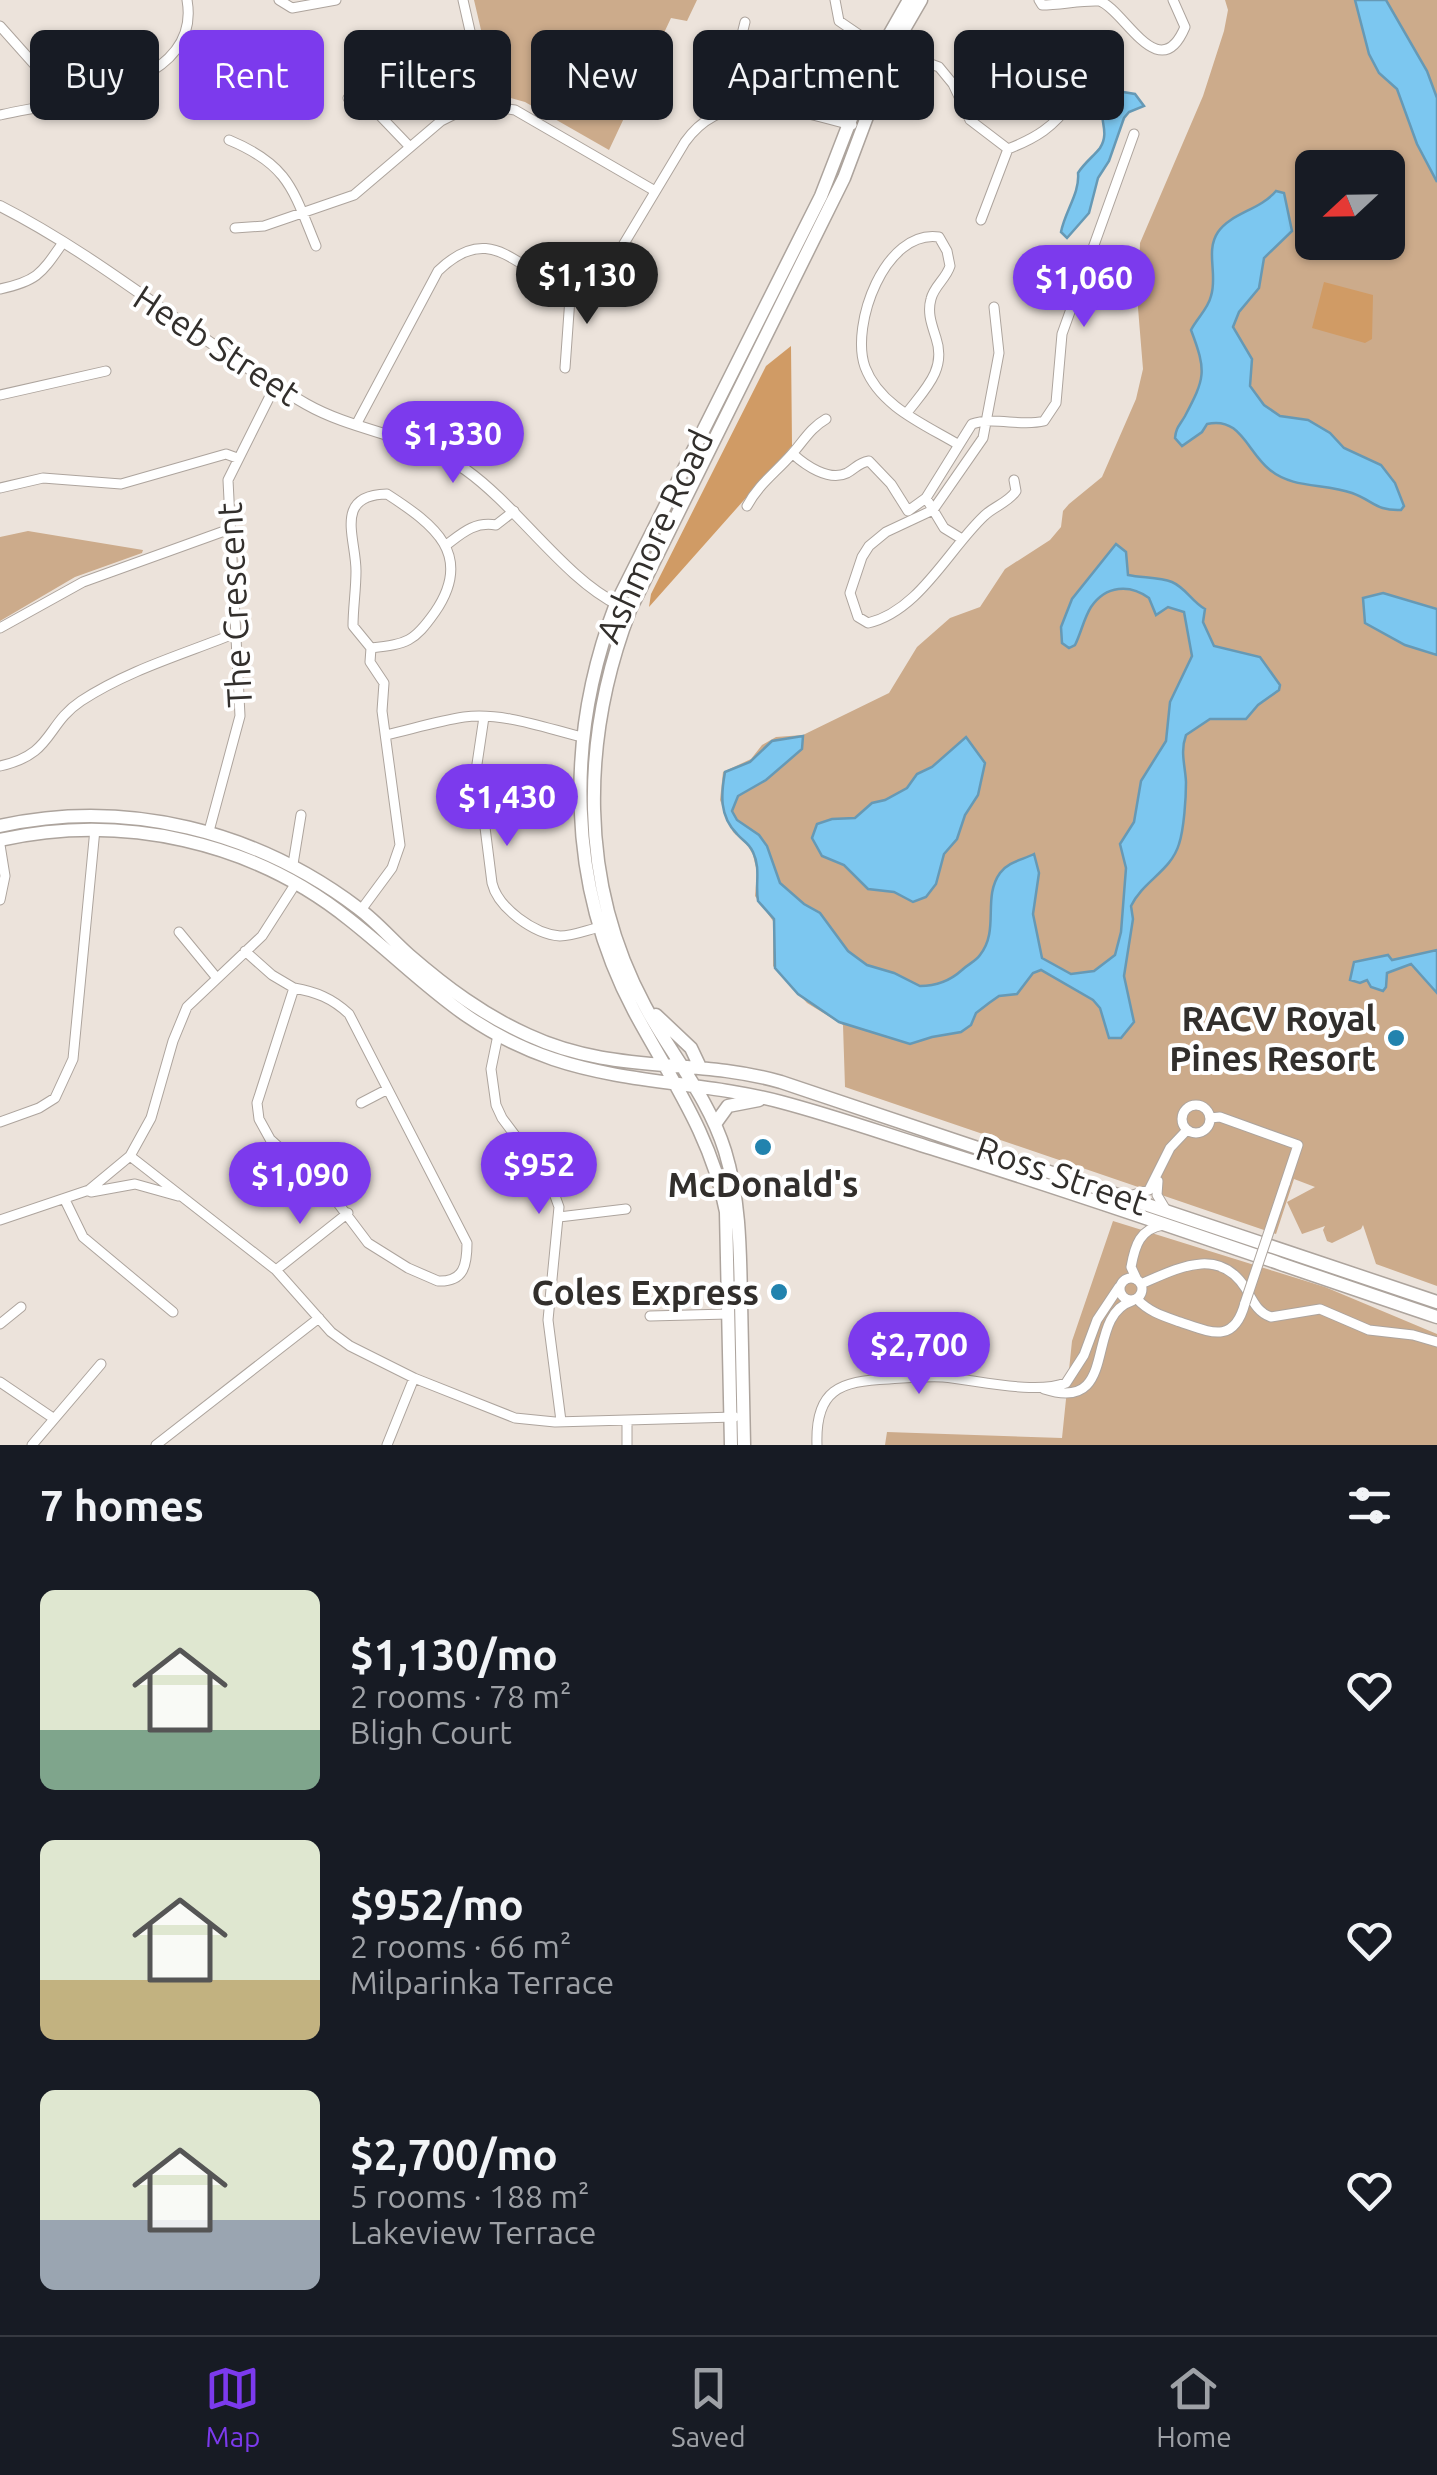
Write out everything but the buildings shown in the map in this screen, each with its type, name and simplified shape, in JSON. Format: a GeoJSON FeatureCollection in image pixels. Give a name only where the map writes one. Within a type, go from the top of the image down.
{"type":"FeatureCollection","features":[{"type":"Feature","properties":{"kind":"main road","name":"Ashmore Road"},"geometry":{"type":"LineString","coordinates":[[895,30],[909,0]]}},
{"type":"Feature","properties":{"kind":"main road","name":"Ashmore Road"},"geometry":{"type":"LineString","coordinates":[[900,30],[921,0]]}},
{"type":"Feature","properties":{"kind":"main road","name":"Ashmore Road"},"geometry":{"type":"LineString","coordinates":[[744,1445],[737,1417],[728,1314],[726,1212],[721,1187],[700,1130],[628,998],[600,927],[581,828],[582,737],[598,657],[860,120]]}},
{"type":"Feature","properties":{"kind":"main road","name":"Ashmore Road"},"geometry":{"type":"LineString","coordinates":[[623,607],[596,740],[594,824],[607,910],[625,963],[643,1003],[696,1085],[728,1164],[738,1220],[737,1417],[731,1445]]}},
{"type":"Feature","properties":{"kind":"main road","name":"Ross Street"},"geometry":{"type":"LineString","coordinates":[[0,826],[45,818],[98,816],[146,818],[209,832],[293,864],[361,910],[448,988],[504,1024],[578,1053],[626,1064],[700,1067],[780,1082],[1126,1197],[1166,1218],[1437,1317]]}},
{"type":"Feature","properties":{"kind":"main road","name":"Ross Street"},"geometry":{"type":"LineString","coordinates":[[0,843],[50,831],[94,829],[158,834],[248,859],[296,883],[354,923],[444,1001],[534,1052],[594,1071],[766,1098],[1130,1212],[1166,1218],[1437,1302]]}},
{"type":"Feature","properties":{"kind":"main road"},"geometry":{"type":"LineString","coordinates":[[643,1003],[690,1046],[700,1067]]}},
{"type":"Feature","properties":{"kind":"main road"},"geometry":{"type":"LineString","coordinates":[[714,1124],[730,1106],[766,1098]]}},
{"type":"Feature","properties":{"kind":"street"},"geometry":{"type":"LineString","coordinates":[[159,65],[172,56],[184,39],[190,20],[186,0]]}},
{"type":"Feature","properties":{"kind":"street"},"geometry":{"type":"LineString","coordinates":[[279,0],[292,8],[336,0]]}},
{"type":"Feature","properties":{"kind":"street"},"geometry":{"type":"LineString","coordinates":[[462,0],[469,30]]}},
{"type":"Feature","properties":{"kind":"street"},"geometry":{"type":"LineString","coordinates":[[835,0],[835,16],[854,30]]}},
{"type":"Feature","properties":{"kind":"street"},"geometry":{"type":"LineString","coordinates":[[1039,0],[1042,5],[1099,1],[1112,7],[1133,34],[1154,48],[1169,47],[1180,38],[1184,27],[1173,0]]}},
{"type":"Feature","properties":{"kind":"street"},"geometry":{"type":"LineString","coordinates":[[743,30],[745,22]]}},
{"type":"Feature","properties":{"kind":"street"},"geometry":{"type":"LineString","coordinates":[[0,26],[30,60]]}},
{"type":"Feature","properties":{"kind":"street"},"geometry":{"type":"LineString","coordinates":[[934,65],[953,84],[970,120],[1008,149]]}},
{"type":"Feature","properties":{"kind":"street"},"geometry":{"type":"LineString","coordinates":[[0,115],[30,108]]}},
{"type":"Feature","properties":{"kind":"street"},"geometry":{"type":"LineString","coordinates":[[511,109],[655,191]]}},
{"type":"Feature","properties":{"kind":"street"},"geometry":{"type":"LineString","coordinates":[[384,120],[410,147]]}},
{"type":"Feature","properties":{"kind":"street"},"geometry":{"type":"LineString","coordinates":[[235,228],[249,230],[354,195],[445,120]]}},
{"type":"Feature","properties":{"kind":"street"},"geometry":{"type":"LineString","coordinates":[[356,423],[438,271],[450,260],[487,249],[504,253],[552,279],[571,284],[591,279],[610,267],[697,126],[707,120]]}},
{"type":"Feature","properties":{"kind":"street"},"geometry":{"type":"LineString","coordinates":[[827,120],[857,127]]}},
{"type":"Feature","properties":{"kind":"street"},"geometry":{"type":"LineString","coordinates":[[1008,149],[1043,135],[1057,120]]}},
{"type":"Feature","properties":{"kind":"street"},"geometry":{"type":"LineString","coordinates":[[792,454],[832,475],[846,474],[859,463],[869,461],[891,484],[908,511],[926,498],[972,424],[988,420],[1033,424],[1044,421],[1056,404],[1062,334],[1134,134]]}},
{"type":"Feature","properties":{"kind":"street"},"geometry":{"type":"LineString","coordinates":[[229,140],[259,153],[278,167],[316,246]]}},
{"type":"Feature","properties":{"kind":"street"},"geometry":{"type":"LineString","coordinates":[[981,220],[1008,149]]}},
{"type":"Feature","properties":{"kind":"street","name":"Heeb Street"},"geometry":{"type":"LineString","coordinates":[[0,206],[312,407],[439,453],[483,483],[596,591],[623,607]]}},
{"type":"Feature","properties":{"kind":"street"},"geometry":{"type":"LineString","coordinates":[[906,414],[934,379],[940,352],[929,312],[935,289],[946,278],[950,266],[939,237],[928,235],[904,249],[878,276],[863,330],[862,350],[877,388],[906,414],[959,445]]}},
{"type":"Feature","properties":{"kind":"street"},"geometry":{"type":"LineString","coordinates":[[0,289],[26,284],[40,276],[62,244]]}},
{"type":"Feature","properties":{"kind":"street"},"geometry":{"type":"LineString","coordinates":[[565,368],[571,284]]}},
{"type":"Feature","properties":{"kind":"street"},"geometry":{"type":"LineString","coordinates":[[994,307],[999,353],[983,438],[933,510],[886,532],[869,546],[850,593],[858,617],[868,623],[876,621],[906,604],[986,514],[1011,498],[1016,492],[1014,480]]}},
{"type":"Feature","properties":{"kind":"street"},"geometry":{"type":"LineString","coordinates":[[0,395],[106,371]]}},
{"type":"Feature","properties":{"kind":"street","name":"The Crescent"},"geometry":{"type":"LineString","coordinates":[[209,832],[239,726],[228,480],[275,386]]}},
{"type":"Feature","properties":{"kind":"street"},"geometry":{"type":"LineString","coordinates":[[747,506],[760,484],[826,418]]}},
{"type":"Feature","properties":{"kind":"street"},"geometry":{"type":"LineString","coordinates":[[0,488],[43,478],[121,484],[222,455],[237,458]]}},
{"type":"Feature","properties":{"kind":"street"},"geometry":{"type":"LineString","coordinates":[[361,910],[392,868],[400,845],[382,710],[384,683],[370,662],[371,648],[353,626],[356,570],[349,528],[359,501],[371,494],[387,494],[420,519],[445,546],[452,558],[450,586],[422,631],[400,645],[371,648]]}},
{"type":"Feature","properties":{"kind":"street"},"geometry":{"type":"LineString","coordinates":[[926,498],[944,528],[962,539]]}},
{"type":"Feature","properties":{"kind":"street"},"geometry":{"type":"LineString","coordinates":[[445,546],[470,528],[496,524],[514,511]]}},
{"type":"Feature","properties":{"kind":"street"},"geometry":{"type":"LineString","coordinates":[[0,628],[83,582],[230,529]]}},
{"type":"Feature","properties":{"kind":"street"},"geometry":{"type":"LineString","coordinates":[[0,766],[32,756],[75,705],[114,681],[236,633]]}},
{"type":"Feature","properties":{"kind":"street"},"geometry":{"type":"LineString","coordinates":[[386,735],[466,717],[484,717],[582,737]]}},
{"type":"Feature","properties":{"kind":"street"},"geometry":{"type":"LineString","coordinates":[[484,717],[477,764],[496,896],[523,919],[551,934],[566,936],[600,927]]}},
{"type":"Feature","properties":{"kind":"street"},"geometry":{"type":"LineString","coordinates":[[293,864],[301,815]]}},
{"type":"Feature","properties":{"kind":"street"},"geometry":{"type":"LineString","coordinates":[[0,1122],[55,1098],[74,1059],[94,829]]}},
{"type":"Feature","properties":{"kind":"street"},"geometry":{"type":"LineString","coordinates":[[0,843],[6,876],[0,900]]}},
{"type":"Feature","properties":{"kind":"street"},"geometry":{"type":"LineString","coordinates":[[0,1220],[96,1186],[130,1156],[151,1118],[186,1007],[262,936],[296,883]]}},
{"type":"Feature","properties":{"kind":"street"},"geometry":{"type":"LineString","coordinates":[[179,932],[216,976]]}},
{"type":"Feature","properties":{"kind":"street"},"geometry":{"type":"LineString","coordinates":[[244,951],[272,975],[294,988],[335,1001],[349,1014],[467,1242],[467,1263],[462,1274],[449,1282],[408,1268],[368,1243],[348,1213],[270,1140],[259,1119],[257,1103],[294,988]]}},
{"type":"Feature","properties":{"kind":"street"},"geometry":{"type":"LineString","coordinates":[[498,1035],[490,1069],[496,1106],[550,1182],[559,1207],[548,1320],[561,1421]]}},
{"type":"Feature","properties":{"kind":"street"},"geometry":{"type":"LineString","coordinates":[[361,1103],[386,1090]]}},
{"type":"Feature","properties":{"kind":"street"},"geometry":{"type":"LineString","coordinates":[[1190,1106],[1202,1106],[1210,1118],[1208,1126],[1202,1132],[1187,1130],[1182,1117],[1190,1106]]}},
{"type":"Feature","properties":{"kind":"street"},"geometry":{"type":"LineString","coordinates":[[1130,1212],[1135,1233],[1120,1285],[1123,1298],[1196,1327],[1226,1324],[1245,1304],[1298,1145],[1223,1118],[1210,1118]]}},
{"type":"Feature","properties":{"kind":"street"},"geometry":{"type":"LineString","coordinates":[[1126,1197],[1149,1190],[1164,1159],[1187,1130]]}},
{"type":"Feature","properties":{"kind":"street"},"geometry":{"type":"LineString","coordinates":[[130,1156],[276,1270],[350,1346],[414,1378],[515,1418],[561,1421],[737,1417]]}},
{"type":"Feature","properties":{"kind":"street"},"geometry":{"type":"LineString","coordinates":[[817,1445],[817,1420],[823,1403],[838,1388],[852,1382],[926,1377],[1080,1390],[1093,1376],[1102,1356],[1107,1322],[1116,1308],[1135,1300],[1142,1292],[1130,1266],[1140,1237],[1166,1218],[1156,1190],[1164,1159]]}},
{"type":"Feature","properties":{"kind":"street"},"geometry":{"type":"LineString","coordinates":[[77,1195],[135,1184],[185,1198]]}},
{"type":"Feature","properties":{"kind":"street"},"geometry":{"type":"LineString","coordinates":[[65,1200],[75,1225],[93,1248],[173,1312]]}},
{"type":"Feature","properties":{"kind":"street"},"geometry":{"type":"LineString","coordinates":[[559,1217],[626,1209]]}},
{"type":"Feature","properties":{"kind":"street"},"geometry":{"type":"LineString","coordinates":[[276,1270],[348,1213]]}},
{"type":"Feature","properties":{"kind":"street"},"geometry":{"type":"LineString","coordinates":[[1062,1390],[1073,1377],[1097,1320],[1120,1285],[1128,1278],[1139,1282],[1186,1264],[1203,1263],[1235,1275],[1256,1308],[1271,1317],[1320,1309],[1375,1332],[1437,1342]]}},
{"type":"Feature","properties":{"kind":"street"},"geometry":{"type":"LineString","coordinates":[[0,1324],[20,1307]]}},
{"type":"Feature","properties":{"kind":"street"},"geometry":{"type":"LineString","coordinates":[[650,1316],[728,1314]]}},
{"type":"Feature","properties":{"kind":"street"},"geometry":{"type":"LineString","coordinates":[[156,1445],[319,1318]]}},
{"type":"Feature","properties":{"kind":"street"},"geometry":{"type":"LineString","coordinates":[[32,1445],[101,1364]]}},
{"type":"Feature","properties":{"kind":"street"},"geometry":{"type":"LineString","coordinates":[[387,1445],[414,1378]]}},
{"type":"Feature","properties":{"kind":"street"},"geometry":{"type":"LineString","coordinates":[[0,1382],[53,1418]]}},
{"type":"Feature","properties":{"kind":"street"},"geometry":{"type":"LineString","coordinates":[[626,1445],[627,1420]]}},
{"type":"Feature","properties":{"kind":"shaded area"},"geometry":{"type":"Polygon","coordinates":[[[474,0],[697,0],[687,21],[671,18],[665,30],[531,30],[531,105],[511,98],[511,30],[481,30],[474,0]]]}},
{"type":"Feature","properties":{"kind":"shaded area"},"geometry":{"type":"Polygon","coordinates":[[[1225,0],[1437,0],[1437,1286],[1376,1264],[1363,1225],[1332,1243],[1327,1241],[1325,1226],[1302,1234],[1287,1202],[1315,1187],[1294,1179],[1276,1234],[845,1087],[843,1025],[807,1003],[773,966],[773,921],[755,896],[757,872],[753,855],[733,832],[720,800],[723,772],[751,759],[762,745],[776,737],[803,735],[889,693],[917,647],[950,618],[980,607],[1005,569],[1050,540],[1061,527],[1063,511],[1102,477],[1136,399],[1143,369],[1138,308],[1140,243],[1203,96],[1228,10],[1225,0]]]}},
{"type":"Feature","properties":{"kind":"shaded area"},"geometry":{"type":"Polygon","coordinates":[[[556,120],[623,120],[609,150],[556,120]]]}},
{"type":"Feature","properties":{"kind":"shaded area"},"geometry":{"type":"Polygon","coordinates":[[[1324,282],[1373,295],[1372,339],[1365,343],[1312,328],[1324,282]]]}},
{"type":"Feature","properties":{"kind":"shaded area"},"geometry":{"type":"Polygon","coordinates":[[[791,346],[792,446],[649,607],[651,594],[766,366],[791,346]]]}},
{"type":"Feature","properties":{"kind":"shaded area"},"geometry":{"type":"Polygon","coordinates":[[[28,531],[143,550],[75,577],[0,621],[0,537],[28,531]]]}},
{"type":"Feature","properties":{"kind":"shaded area"},"geometry":{"type":"Polygon","coordinates":[[[1113,1221],[1325,1287],[1437,1334],[1437,1445],[885,1445],[887,1432],[1062,1438],[1072,1341],[1113,1221]]]}},
{"type":"Feature","properties":{"kind":"water"},"geometry":{"type":"Polygon","coordinates":[[[1355,0],[1386,0],[1427,71],[1437,98],[1437,182],[1417,144],[1397,89],[1379,73],[1369,54],[1355,0]]]}},
{"type":"Feature","properties":{"kind":"water"},"geometry":{"type":"Polygon","coordinates":[[[1124,92],[1135,94],[1144,106],[1124,118],[1124,92]]]}},
{"type":"Feature","properties":{"kind":"water"},"geometry":{"type":"Polygon","coordinates":[[[1103,120],[1123,120],[1109,161],[1098,178],[1089,213],[1067,238],[1061,232],[1077,188],[1078,173],[1100,148],[1103,120]]]}},
{"type":"Feature","properties":{"kind":"water"},"geometry":{"type":"Polygon","coordinates":[[[1276,191],[1284,193],[1292,231],[1264,258],[1259,288],[1239,312],[1233,327],[1252,359],[1250,386],[1264,405],[1280,416],[1308,420],[1330,433],[1344,448],[1381,465],[1395,483],[1404,506],[1401,510],[1380,507],[1342,490],[1279,476],[1228,425],[1207,424],[1182,446],[1175,438],[1202,374],[1191,330],[1211,296],[1214,239],[1230,220],[1276,191]]]}},
{"type":"Feature","properties":{"kind":"water"},"geometry":{"type":"Polygon","coordinates":[[[1116,544],[1126,552],[1128,575],[1177,585],[1205,609],[1203,622],[1214,646],[1260,657],[1280,685],[1246,719],[1210,719],[1186,735],[1185,805],[1179,844],[1170,862],[1131,906],[1133,919],[1124,976],[1134,1022],[1121,1038],[1109,1038],[1100,1008],[1093,1000],[1041,970],[1033,973],[1017,994],[999,996],[976,1013],[971,1025],[961,1032],[910,1044],[839,1022],[798,994],[775,968],[774,919],[758,901],[753,852],[731,827],[724,812],[725,772],[750,762],[772,741],[803,736],[802,749],[766,780],[738,796],[732,811],[767,846],[780,883],[820,913],[848,951],[867,965],[920,986],[953,977],[976,959],[986,945],[992,893],[1000,873],[1034,854],[1039,873],[1033,914],[1042,958],[1071,974],[1094,971],[1115,955],[1121,932],[1126,868],[1120,844],[1134,822],[1141,781],[1166,741],[1170,702],[1192,656],[1184,612],[1168,607],[1156,615],[1149,598],[1126,589],[1104,594],[1089,611],[1075,645],[1069,648],[1062,643],[1061,627],[1072,599],[1116,544]]]}},
{"type":"Feature","properties":{"kind":"water"},"geometry":{"type":"Polygon","coordinates":[[[1383,593],[1437,609],[1437,655],[1405,645],[1365,623],[1363,598],[1383,593]]]}},
{"type":"Feature","properties":{"kind":"water"},"geometry":{"type":"Polygon","coordinates":[[[966,737],[985,763],[978,795],[965,815],[957,839],[944,854],[936,884],[926,897],[913,902],[894,892],[868,889],[844,865],[822,856],[812,838],[817,824],[855,818],[872,803],[907,788],[917,774],[932,767],[966,737]]]}},
{"type":"Feature","properties":{"kind":"water"},"geometry":{"type":"Polygon","coordinates":[[[1437,950],[1437,993],[1411,964],[1387,973],[1383,991],[1371,987],[1367,980],[1350,980],[1354,962],[1388,955],[1392,960],[1437,950]]]}},
{"type":"Feature","properties":{"kind":"place","name":"RACV Royal Pines Resort"},"geometry":{"type":"Point","coordinates":[1396,1038]}},
{"type":"Feature","properties":{"kind":"place","name":"McDonald's"},"geometry":{"type":"Point","coordinates":[763,1147]}},
{"type":"Feature","properties":{"kind":"place","name":"Coles Express"},"geometry":{"type":"Point","coordinates":[779,1292]}}]}
